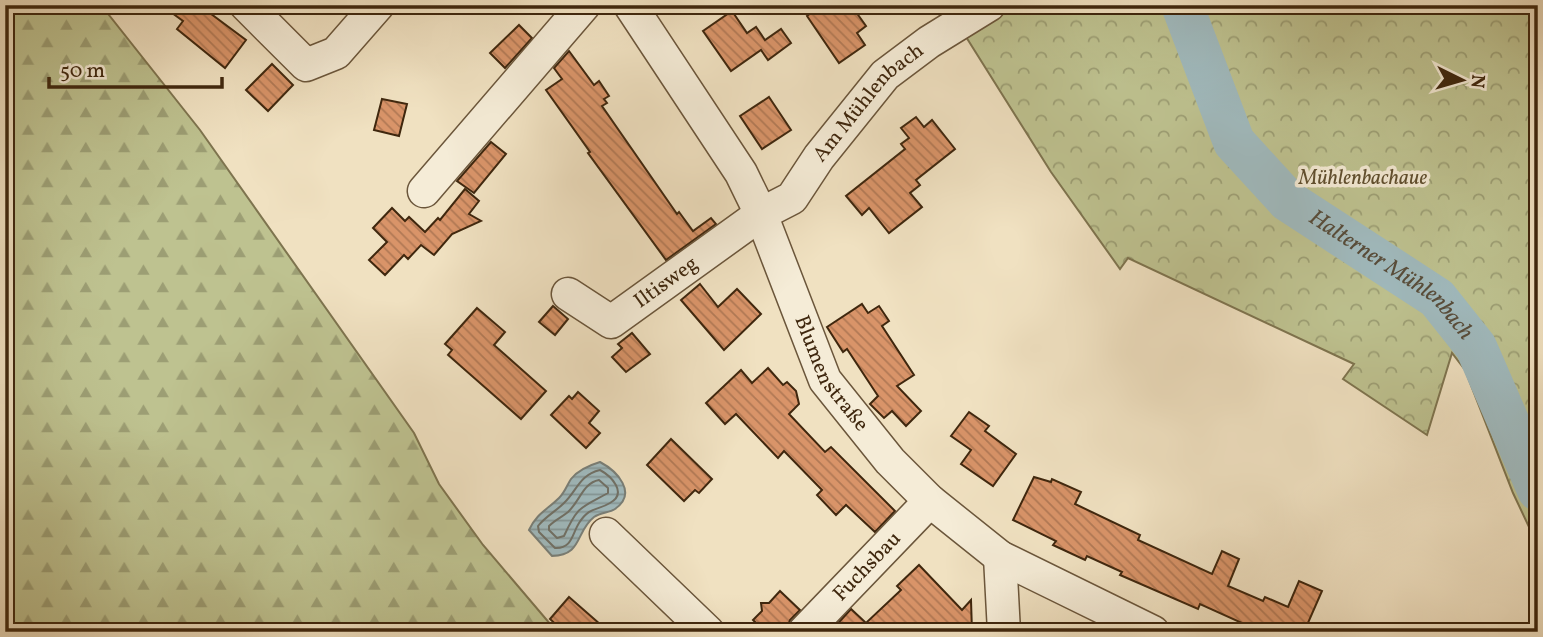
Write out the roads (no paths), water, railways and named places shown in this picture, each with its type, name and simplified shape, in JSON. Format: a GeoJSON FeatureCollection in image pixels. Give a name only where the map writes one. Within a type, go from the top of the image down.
{"type":"FeatureCollection","features":[{"type":"Feature","properties":{"kind":"street"},"geometry":{"type":"LineString","coordinates":[[246,5],[306,65],[336,53],[378,5]]}},
{"type":"Feature","properties":{"kind":"street"},"geometry":{"type":"LineString","coordinates":[[424,191],[584,5]]}},
{"type":"Feature","properties":{"kind":"street","name":"Blumenstraße"},"geometry":{"type":"LineString","coordinates":[[630,5],[741,173],[761,214],[825,380],[890,461],[930,501],[1000,557],[1153,632]]}},
{"type":"Feature","properties":{"kind":"street","name":"Am Mühlenbach"},"geometry":{"type":"LineString","coordinates":[[761,214],[792,198],[819,157],[885,75],[929,42],[989,5]]}},
{"type":"Feature","properties":{"kind":"street","name":"Iltisweg"},"geometry":{"type":"LineString","coordinates":[[568,294],[611,322],[761,214]]}},
{"type":"Feature","properties":{"kind":"street","name":"Fuchsbau"},"geometry":{"type":"LineString","coordinates":[[804,632],[930,501]]}},
{"type":"Feature","properties":{"kind":"street"},"geometry":{"type":"LineString","coordinates":[[606,534],[708,632]]}},
{"type":"Feature","properties":{"kind":"street"},"geometry":{"type":"LineString","coordinates":[[1000,557],[1004,632]]}},
{"type":"Feature","properties":{"kind":"water"},"geometry":{"type":"Polygon","coordinates":[[[600,462],[613,471],[623,483],[625,496],[622,503],[613,510],[594,517],[569,552],[552,556],[529,530],[532,524],[561,496],[574,476],[584,468],[600,462]]]}},
{"type":"Feature","properties":{"kind":"waterway"},"geometry":{"type":"LineString","coordinates":[[936,5],[941,13]]}},
{"type":"Feature","properties":{"kind":"waterway","name":"Halterner Mühlenbach"},"geometry":{"type":"LineString","coordinates":[[1182,5],[1234,142],[1288,201],[1437,298],[1476,347],[1538,490]]}},
{"type":"Feature","properties":{"kind":"park label","name":"Mühlenbachaue"},"geometry":{"type":"Point","coordinates":[1363,178]}}]}
